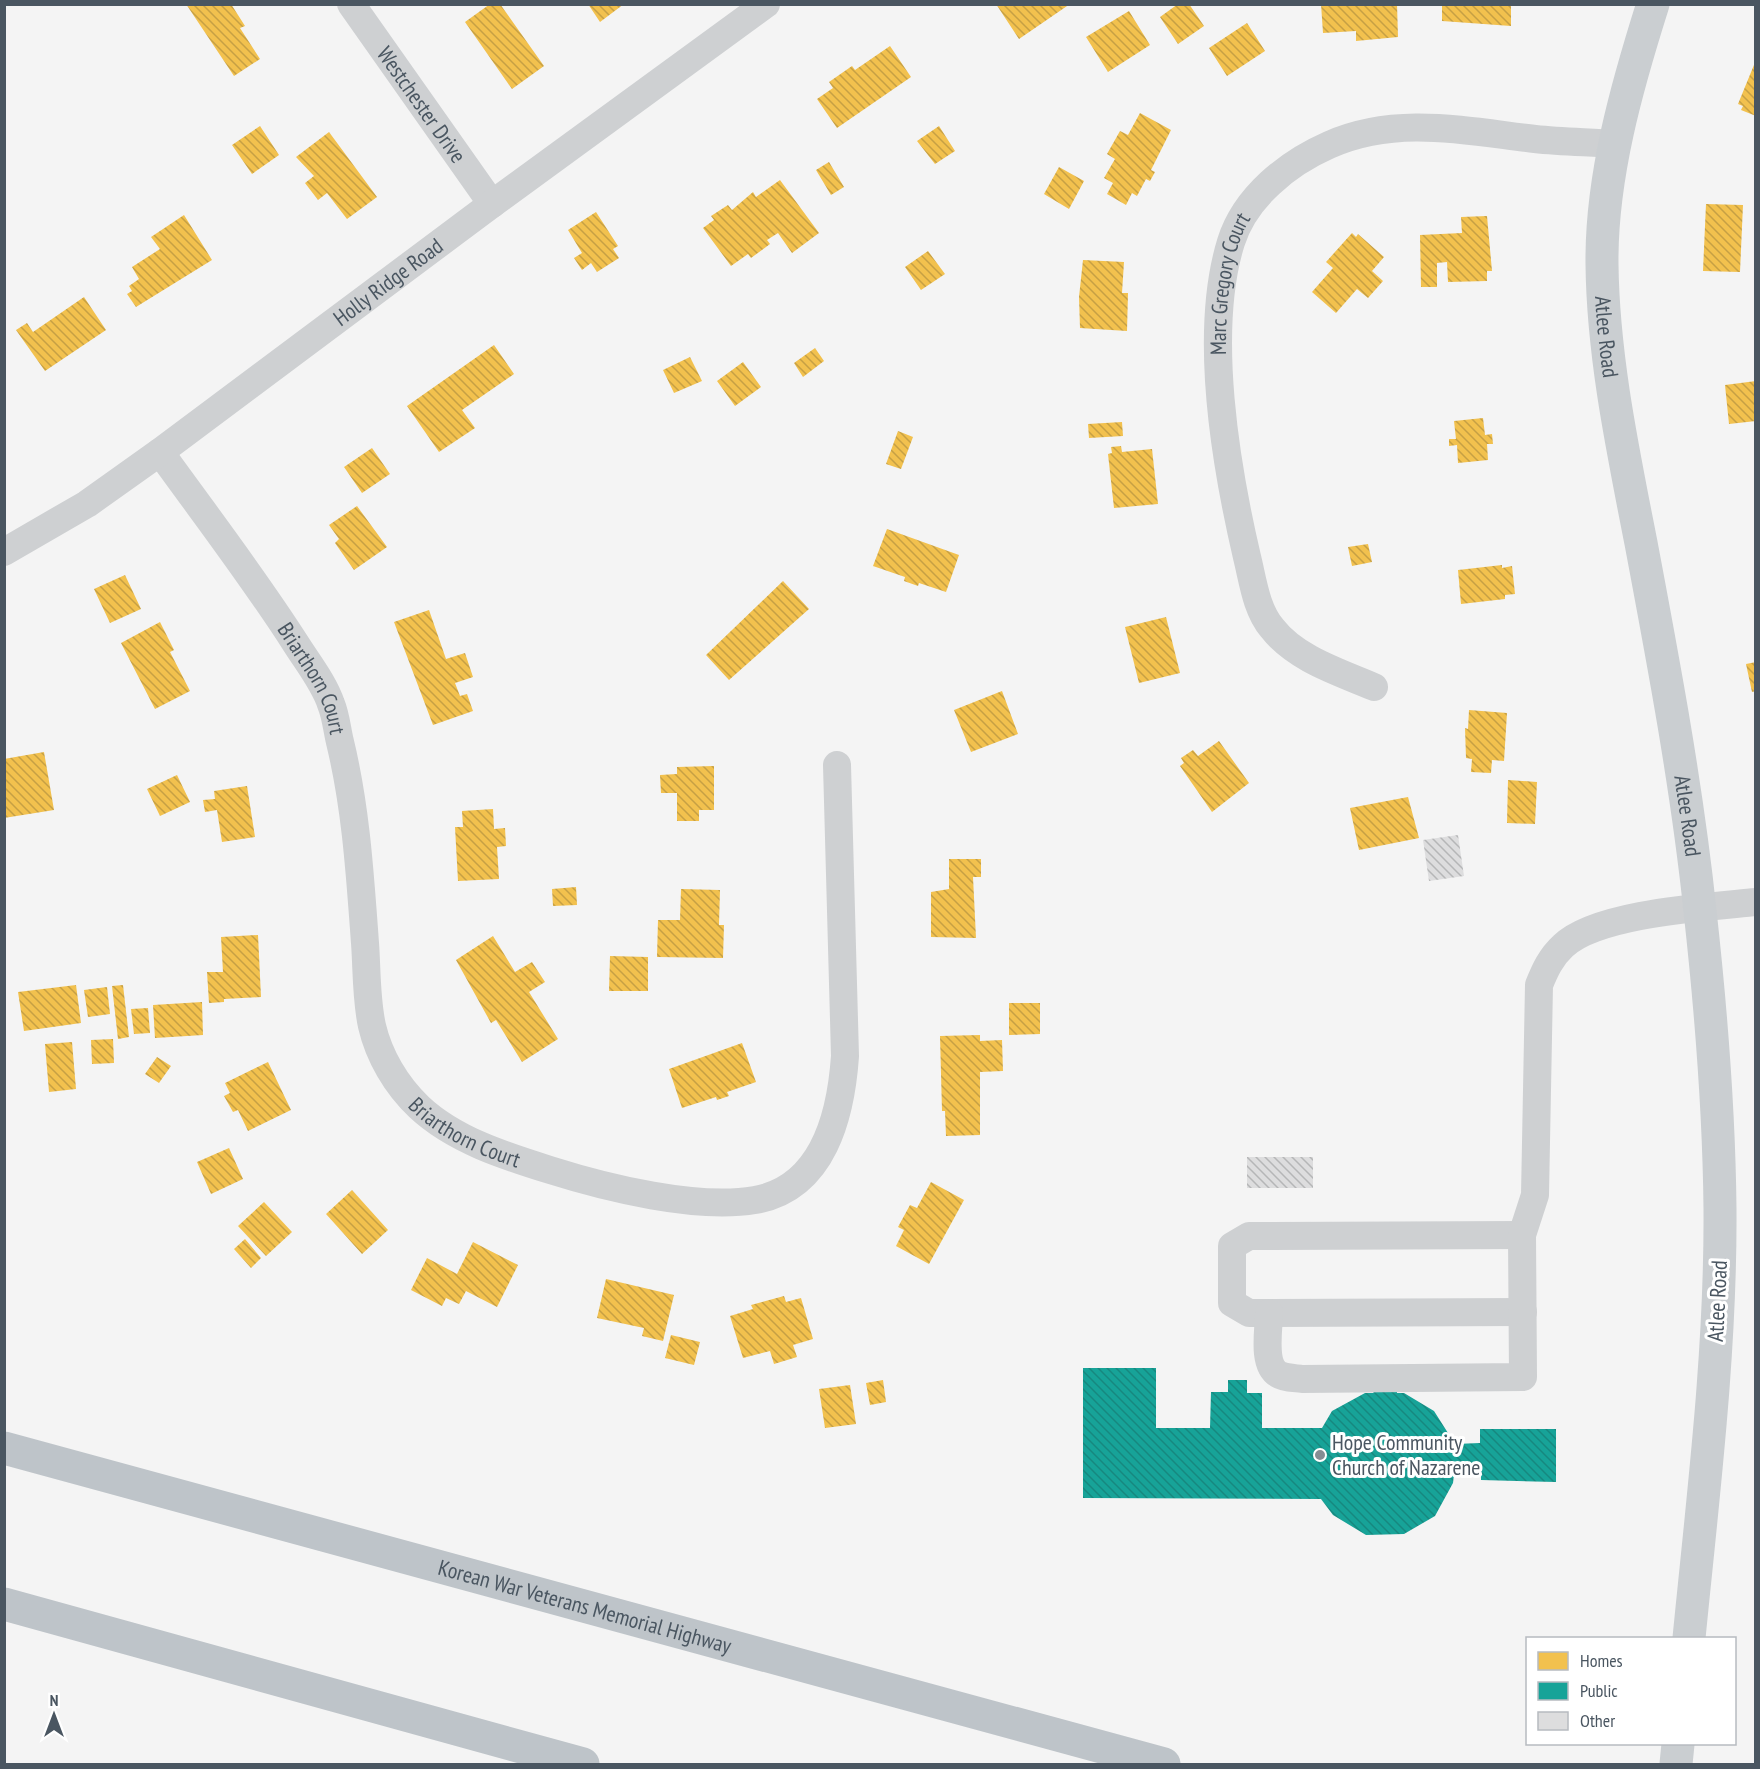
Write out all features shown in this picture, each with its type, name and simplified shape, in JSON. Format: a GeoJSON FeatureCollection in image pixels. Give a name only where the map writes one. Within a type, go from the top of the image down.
{"type":"FeatureCollection","features":[{"type":"Feature","properties":{"kind":"highway","name":"Korean War Veterans Memorial Highway"},"geometry":{"type":"LineString","coordinates":[[4,1448],[1164,1764]]}},
{"type":"Feature","properties":{"kind":"highway"},"geometry":{"type":"LineString","coordinates":[[4,1605],[583,1764]]}},
{"type":"Feature","properties":{"kind":"main road","name":"Atlee Road"},"geometry":{"type":"LineString","coordinates":[[1653,4],[1626,90],[1616,144],[1604,228],[1605,320],[1625,461],[1668,686],[1700,907],[1717,1094],[1720,1211],[1717,1316],[1689,1637]]}},
{"type":"Feature","properties":{"kind":"street","name":"Westchester Drive"},"geometry":{"type":"LineString","coordinates":[[351,4],[492,204]]}},
{"type":"Feature","properties":{"kind":"street","name":"Holly Ridge Road"},"geometry":{"type":"LineString","coordinates":[[4,552],[87,504],[160,452],[492,204],[766,4]]}},
{"type":"Feature","properties":{"kind":"street","name":"Marc Gregory Court"},"geometry":{"type":"LineString","coordinates":[[1374,687],[1309,658],[1284,642],[1270,627],[1259,604],[1236,508],[1225,435],[1218,347],[1221,295],[1231,242],[1244,213],[1263,189],[1294,164],[1329,145],[1367,132],[1411,127],[1465,128],[1535,139],[1616,144]]}},
{"type":"Feature","properties":{"kind":"street","name":"Briarthorn Court"},"geometry":{"type":"LineString","coordinates":[[160,452],[278,615],[331,703],[345,764],[358,840],[372,1026],[388,1068],[420,1108],[446,1128],[504,1156],[578,1179],[654,1195],[730,1205],[763,1199],[783,1190],[812,1166],[832,1133],[843,1083],[845,1056],[837,765]]}},
{"type":"Feature","properties":{"kind":"street"},"geometry":{"type":"LineString","coordinates":[[1269,1313],[1271,1364],[1277,1374],[1302,1379],[1523,1377],[1522,1235],[1535,1195],[1539,985],[1549,963],[1564,945],[1583,933],[1614,922],[1700,907],[1755,902]]}},
{"type":"Feature","properties":{"kind":"street"},"geometry":{"type":"LineString","coordinates":[[1522,1235],[1249,1236],[1232,1246],[1232,1304],[1249,1313],[1523,1312]]}},
{"type":"Feature","properties":{"kind":"building: Homes"},"geometry":{"type":"Polygon","coordinates":[[[186,4],[231,4],[245,26],[240,28],[260,59],[234,76],[186,4]]]}},
{"type":"Feature","properties":{"kind":"building: Homes"},"geometry":{"type":"Polygon","coordinates":[[[490,4],[500,4],[544,66],[512,89],[465,22],[490,4]]]}},
{"type":"Feature","properties":{"kind":"building: Homes"},"geometry":{"type":"Polygon","coordinates":[[[588,4],[624,4],[600,22],[588,4]]]}},
{"type":"Feature","properties":{"kind":"building: Homes"},"geometry":{"type":"Polygon","coordinates":[[[996,4],[1070,4],[1019,39],[996,4]]]}},
{"type":"Feature","properties":{"kind":"building: Homes"},"geometry":{"type":"Polygon","coordinates":[[[1178,4],[1189,4],[1204,26],[1178,44],[1160,17],[1178,4]]]}},
{"type":"Feature","properties":{"kind":"building: Homes"},"geometry":{"type":"Polygon","coordinates":[[[1321,4],[1397,4],[1398,37],[1356,41],[1356,31],[1323,33],[1321,4]]]}},
{"type":"Feature","properties":{"kind":"building: Homes"},"geometry":{"type":"Polygon","coordinates":[[[1442,4],[1511,4],[1511,26],[1442,21],[1442,4]]]}},
{"type":"Feature","properties":{"kind":"building: Homes"},"geometry":{"type":"Polygon","coordinates":[[[1129,11],[1150,45],[1108,72],[1086,37],[1129,11]]]}},
{"type":"Feature","properties":{"kind":"building: Homes"},"geometry":{"type":"Polygon","coordinates":[[[1247,23],[1265,51],[1227,76],[1209,48],[1247,23]]]}},
{"type":"Feature","properties":{"kind":"building: Homes"},"geometry":{"type":"Polygon","coordinates":[[[890,46],[911,77],[837,128],[817,99],[833,88],[829,82],[852,66],[855,70],[890,46]]]}},
{"type":"Feature","properties":{"kind":"building: Homes"},"geometry":{"type":"Polygon","coordinates":[[[1756,60],[1756,116],[1741,110],[1743,106],[1738,104],[1756,60]]]}},
{"type":"Feature","properties":{"kind":"building: Homes"},"geometry":{"type":"Polygon","coordinates":[[[1140,113],[1171,130],[1151,170],[1155,172],[1150,181],[1146,179],[1137,196],[1132,193],[1126,205],[1107,194],[1113,183],[1104,178],[1115,159],[1107,154],[1120,131],[1128,135],[1140,113]]]}},
{"type":"Feature","properties":{"kind":"building: Homes"},"geometry":{"type":"Polygon","coordinates":[[[260,126],[279,155],[252,174],[232,145],[260,126]]]}},
{"type":"Feature","properties":{"kind":"building: Homes"},"geometry":{"type":"Polygon","coordinates":[[[939,126],[955,151],[935,164],[917,141],[939,126]]]}},
{"type":"Feature","properties":{"kind":"building: Homes"},"geometry":{"type":"Polygon","coordinates":[[[329,132],[377,197],[347,219],[327,193],[318,200],[305,183],[314,176],[296,157],[329,132]]]}},
{"type":"Feature","properties":{"kind":"building: Homes"},"geometry":{"type":"Polygon","coordinates":[[[829,162],[844,187],[831,195],[816,170],[829,162]]]}},
{"type":"Feature","properties":{"kind":"building: Homes"},"geometry":{"type":"Polygon","coordinates":[[[1059,167],[1084,181],[1069,209],[1044,194],[1059,167]]]}},
{"type":"Feature","properties":{"kind":"building: Homes"},"geometry":{"type":"Polygon","coordinates":[[[780,180],[819,233],[792,253],[778,233],[767,240],[770,244],[751,258],[748,254],[731,266],[703,228],[714,220],[711,216],[728,205],[732,210],[753,192],[756,197],[780,180]]]}},
{"type":"Feature","properties":{"kind":"building: Homes"},"geometry":{"type":"Polygon","coordinates":[[[1706,204],[1743,205],[1740,272],[1703,271],[1706,204]]]}},
{"type":"Feature","properties":{"kind":"building: Homes"},"geometry":{"type":"Polygon","coordinates":[[[596,212],[618,246],[613,249],[619,258],[597,272],[591,263],[582,270],[574,258],[582,253],[568,230],[596,212]]]}},
{"type":"Feature","properties":{"kind":"building: Homes"},"geometry":{"type":"Polygon","coordinates":[[[184,215],[212,260],[136,307],[127,294],[132,291],[129,286],[139,279],[132,267],[160,249],[151,237],[184,215]]]}},
{"type":"Feature","properties":{"kind":"building: Homes"},"geometry":{"type":"Polygon","coordinates":[[[1487,216],[1492,271],[1487,271],[1487,281],[1448,282],[1447,262],[1437,263],[1437,287],[1421,287],[1420,235],[1462,233],[1461,217],[1487,216]]]}},
{"type":"Feature","properties":{"kind":"building: Homes"},"geometry":{"type":"Polygon","coordinates":[[[1352,233],[1356,237],[1358,234],[1384,257],[1372,271],[1383,281],[1368,298],[1357,289],[1336,313],[1312,292],[1333,268],[1326,262],[1352,233]]]}},
{"type":"Feature","properties":{"kind":"building: Homes"},"geometry":{"type":"Polygon","coordinates":[[[928,251],[945,274],[921,290],[905,267],[928,251]]]}},
{"type":"Feature","properties":{"kind":"building: Homes"},"geometry":{"type":"Polygon","coordinates":[[[1083,260],[1124,262],[1122,293],[1128,293],[1127,331],[1080,328],[1079,297],[1083,260]]]}},
{"type":"Feature","properties":{"kind":"building: Homes"},"geometry":{"type":"Polygon","coordinates":[[[84,297],[106,330],[45,371],[16,330],[27,323],[33,332],[84,297]]]}},
{"type":"Feature","properties":{"kind":"building: Homes"},"geometry":{"type":"Polygon","coordinates":[[[494,345],[514,374],[462,410],[475,428],[439,452],[407,406],[494,345]]]}},
{"type":"Feature","properties":{"kind":"building: Homes"},"geometry":{"type":"Polygon","coordinates":[[[815,348],[824,361],[803,377],[794,363],[815,348]]]}},
{"type":"Feature","properties":{"kind":"building: Homes"},"geometry":{"type":"Polygon","coordinates":[[[690,357],[702,381],[674,393],[663,370],[690,357]]]}},
{"type":"Feature","properties":{"kind":"building: Homes"},"geometry":{"type":"Polygon","coordinates":[[[743,362],[761,387],[735,406],[717,381],[743,362]]]}},
{"type":"Feature","properties":{"kind":"building: Homes"},"geometry":{"type":"Polygon","coordinates":[[[1756,381],[1756,421],[1729,424],[1725,385],[1756,381]]]}},
{"type":"Feature","properties":{"kind":"building: Homes"},"geometry":{"type":"Polygon","coordinates":[[[1483,418],[1485,435],[1492,434],[1493,444],[1487,444],[1488,460],[1458,463],[1457,445],[1449,446],[1449,439],[1456,439],[1454,421],[1483,418]]]}},
{"type":"Feature","properties":{"kind":"building: Homes"},"geometry":{"type":"Polygon","coordinates":[[[1122,422],[1123,436],[1089,438],[1088,424],[1122,422]]]}},
{"type":"Feature","properties":{"kind":"building: Homes"},"geometry":{"type":"Polygon","coordinates":[[[898,431],[913,437],[901,469],[886,464],[898,431]]]}},
{"type":"Feature","properties":{"kind":"building: Homes"},"geometry":{"type":"Polygon","coordinates":[[[1121,446],[1122,452],[1152,449],[1158,504],[1114,508],[1108,454],[1112,453],[1111,447],[1121,446]]]}},
{"type":"Feature","properties":{"kind":"building: Homes"},"geometry":{"type":"Polygon","coordinates":[[[372,448],[390,474],[362,493],[344,467],[372,448]]]}},
{"type":"Feature","properties":{"kind":"building: Homes"},"geometry":{"type":"Polygon","coordinates":[[[357,506],[387,547],[354,570],[335,543],[339,539],[329,525],[357,506]]]}},
{"type":"Feature","properties":{"kind":"building: Homes"},"geometry":{"type":"Polygon","coordinates":[[[887,529],[959,555],[946,592],[919,583],[918,586],[904,581],[905,577],[873,566],[887,529]]]}},
{"type":"Feature","properties":{"kind":"building: Homes"},"geometry":{"type":"Polygon","coordinates":[[[1368,544],[1372,562],[1352,566],[1348,547],[1368,544]]]}},
{"type":"Feature","properties":{"kind":"building: Homes"},"geometry":{"type":"Polygon","coordinates":[[[1502,565],[1502,568],[1512,566],[1515,594],[1505,595],[1505,599],[1461,604],[1458,570],[1502,565]]]}},
{"type":"Feature","properties":{"kind":"building: Homes"},"geometry":{"type":"Polygon","coordinates":[[[125,575],[141,609],[110,623],[94,589],[125,575]]]}},
{"type":"Feature","properties":{"kind":"building: Homes"},"geometry":{"type":"Polygon","coordinates":[[[783,581],[809,609],[729,680],[706,655],[783,581]]]}},
{"type":"Feature","properties":{"kind":"building: Homes"},"geometry":{"type":"Polygon","coordinates":[[[429,610],[446,659],[465,653],[473,677],[455,683],[460,696],[467,694],[473,711],[433,725],[394,622],[429,610]]]}},
{"type":"Feature","properties":{"kind":"building: Homes"},"geometry":{"type":"Polygon","coordinates":[[[1166,617],[1180,673],[1139,683],[1125,627],[1166,617]]]}},
{"type":"Feature","properties":{"kind":"building: Homes"},"geometry":{"type":"Polygon","coordinates":[[[160,622],[174,650],[170,652],[190,691],[155,709],[121,643],[160,622]]]}},
{"type":"Feature","properties":{"kind":"building: Homes"},"geometry":{"type":"Polygon","coordinates":[[[1756,662],[1756,691],[1752,692],[1746,664],[1756,662]]]}},
{"type":"Feature","properties":{"kind":"building: Homes"},"geometry":{"type":"Polygon","coordinates":[[[1002,691],[1018,734],[971,752],[954,710],[1002,691]]]}},
{"type":"Feature","properties":{"kind":"building: Homes"},"geometry":{"type":"Polygon","coordinates":[[[1469,710],[1507,713],[1504,761],[1492,760],[1491,773],[1471,772],[1472,759],[1466,758],[1465,728],[1468,729],[1469,710]]]}},
{"type":"Feature","properties":{"kind":"building: Homes"},"geometry":{"type":"Polygon","coordinates":[[[1219,741],[1249,783],[1212,812],[1180,766],[1184,763],[1181,758],[1193,750],[1198,756],[1219,741]]]}},
{"type":"Feature","properties":{"kind":"building: Homes"},"geometry":{"type":"Polygon","coordinates":[[[44,752],[54,810],[4,818],[4,759],[44,752]]]}},
{"type":"Feature","properties":{"kind":"building: Homes"},"geometry":{"type":"Polygon","coordinates":[[[714,766],[714,810],[699,810],[699,821],[677,821],[677,793],[661,793],[660,775],[677,774],[677,767],[714,766]]]}},
{"type":"Feature","properties":{"kind":"building: Homes"},"geometry":{"type":"Polygon","coordinates":[[[177,775],[190,802],[160,816],[147,789],[177,775]]]}},
{"type":"Feature","properties":{"kind":"building: Homes"},"geometry":{"type":"Polygon","coordinates":[[[1508,780],[1537,782],[1535,824],[1507,823],[1508,780]]]}},
{"type":"Feature","properties":{"kind":"building: Homes"},"geometry":{"type":"Polygon","coordinates":[[[247,786],[255,837],[222,842],[217,810],[205,812],[203,800],[215,799],[214,791],[247,786]]]}},
{"type":"Feature","properties":{"kind":"building: Homes"},"geometry":{"type":"Polygon","coordinates":[[[1408,797],[1419,838],[1359,850],[1350,808],[1408,797]]]}},
{"type":"Feature","properties":{"kind":"building: Homes"},"geometry":{"type":"Polygon","coordinates":[[[493,809],[494,829],[505,828],[506,846],[497,847],[499,879],[458,881],[455,827],[463,827],[462,811],[493,809]]]}},
{"type":"Feature","properties":{"kind":"building: Homes"},"geometry":{"type":"Polygon","coordinates":[[[949,859],[981,859],[981,877],[973,877],[976,938],[931,937],[931,892],[949,889],[949,859]]]}},
{"type":"Feature","properties":{"kind":"building: Homes"},"geometry":{"type":"Polygon","coordinates":[[[576,887],[577,905],[553,906],[552,889],[576,887]]]}},
{"type":"Feature","properties":{"kind":"building: Homes"},"geometry":{"type":"Polygon","coordinates":[[[681,889],[720,890],[719,925],[724,925],[723,958],[657,957],[658,920],[680,920],[681,889]]]}},
{"type":"Feature","properties":{"kind":"building: Homes"},"geometry":{"type":"Polygon","coordinates":[[[258,935],[261,997],[224,999],[224,1002],[209,1003],[207,972],[223,972],[221,937],[258,935]]]}},
{"type":"Feature","properties":{"kind":"building: Homes"},"geometry":{"type":"Polygon","coordinates":[[[493,936],[515,972],[532,962],[545,982],[529,992],[558,1039],[522,1062],[496,1020],[491,1023],[456,960],[493,936]]]}},
{"type":"Feature","properties":{"kind":"building: Homes"},"geometry":{"type":"Polygon","coordinates":[[[610,956],[648,957],[648,991],[609,991],[610,956]]]}},
{"type":"Feature","properties":{"kind":"building: Homes"},"geometry":{"type":"Polygon","coordinates":[[[76,985],[81,1023],[24,1031],[18,992],[76,985]]]}},
{"type":"Feature","properties":{"kind":"building: Homes"},"geometry":{"type":"Polygon","coordinates":[[[123,985],[129,1037],[118,1039],[112,986],[123,985]]]}},
{"type":"Feature","properties":{"kind":"building: Homes"},"geometry":{"type":"Polygon","coordinates":[[[107,987],[110,1014],[88,1017],[84,990],[107,987]]]}},
{"type":"Feature","properties":{"kind":"building: Homes"},"geometry":{"type":"Polygon","coordinates":[[[202,1002],[203,1035],[155,1038],[153,1005],[202,1002]]]}},
{"type":"Feature","properties":{"kind":"building: Homes"},"geometry":{"type":"Polygon","coordinates":[[[1009,1003],[1040,1003],[1040,1034],[1009,1035],[1009,1003]]]}},
{"type":"Feature","properties":{"kind":"building: Homes"},"geometry":{"type":"Polygon","coordinates":[[[148,1008],[150,1033],[134,1034],[131,1009],[148,1008]]]}},
{"type":"Feature","properties":{"kind":"building: Homes"},"geometry":{"type":"Polygon","coordinates":[[[980,1035],[980,1041],[1002,1040],[1003,1071],[980,1072],[980,1135],[946,1136],[945,1111],[942,1111],[940,1036],[980,1035]]]}},
{"type":"Feature","properties":{"kind":"building: Homes"},"geometry":{"type":"Polygon","coordinates":[[[113,1039],[114,1063],[92,1064],[91,1040],[113,1039]]]}},
{"type":"Feature","properties":{"kind":"building: Homes"},"geometry":{"type":"Polygon","coordinates":[[[72,1042],[76,1089],[49,1092],[45,1044],[72,1042]]]}},
{"type":"Feature","properties":{"kind":"building: Homes"},"geometry":{"type":"Polygon","coordinates":[[[742,1043],[756,1082],[727,1092],[729,1096],[717,1100],[716,1097],[682,1108],[669,1069],[742,1043]]]}},
{"type":"Feature","properties":{"kind":"building: Homes"},"geometry":{"type":"Polygon","coordinates":[[[157,1057],[171,1066],[159,1083],[145,1074],[157,1057]]]}},
{"type":"Feature","properties":{"kind":"building: Homes"},"geometry":{"type":"Polygon","coordinates":[[[268,1062],[291,1110],[248,1131],[238,1110],[233,1112],[224,1096],[230,1093],[225,1083],[268,1062]]]}},
{"type":"Feature","properties":{"kind":"building: Homes"},"geometry":{"type":"Polygon","coordinates":[[[229,1148],[243,1179],[211,1194],[197,1162],[229,1148]]]}},
{"type":"Feature","properties":{"kind":"building: Homes"},"geometry":{"type":"Polygon","coordinates":[[[931,1182],[964,1200],[929,1264],[896,1246],[904,1230],[898,1227],[910,1205],[917,1208],[931,1182]]]}},
{"type":"Feature","properties":{"kind":"building: Homes"},"geometry":{"type":"Polygon","coordinates":[[[352,1190],[388,1230],[362,1254],[326,1214],[352,1190]]]}},
{"type":"Feature","properties":{"kind":"building: Homes"},"geometry":{"type":"Polygon","coordinates":[[[264,1202],[292,1232],[266,1256],[238,1226],[264,1202]]]}},
{"type":"Feature","properties":{"kind":"building: Homes"},"geometry":{"type":"Polygon","coordinates":[[[245,1239],[261,1258],[251,1268],[234,1249],[245,1239]]]}},
{"type":"Feature","properties":{"kind":"building: Homes"},"geometry":{"type":"Polygon","coordinates":[[[473,1242],[518,1265],[497,1307],[466,1291],[459,1304],[446,1298],[442,1306],[411,1290],[427,1258],[457,1274],[473,1242]]]}},
{"type":"Feature","properties":{"kind":"building: Homes"},"geometry":{"type":"Polygon","coordinates":[[[606,1279],[674,1295],[663,1341],[642,1336],[644,1328],[597,1318],[606,1279]]]}},
{"type":"Feature","properties":{"kind":"building: Homes"},"geometry":{"type":"Polygon","coordinates":[[[784,1296],[786,1302],[801,1298],[813,1339],[793,1345],[797,1357],[774,1364],[770,1351],[743,1358],[730,1316],[753,1309],[751,1305],[784,1296]]]}},
{"type":"Feature","properties":{"kind":"building: Homes"},"geometry":{"type":"Polygon","coordinates":[[[671,1335],[700,1342],[694,1365],[665,1358],[671,1335]]]}},
{"type":"Feature","properties":{"kind":"building: Homes"},"geometry":{"type":"Polygon","coordinates":[[[883,1380],[886,1402],[870,1405],[866,1383],[883,1380]]]}},
{"type":"Feature","properties":{"kind":"building: Homes"},"geometry":{"type":"Polygon","coordinates":[[[850,1385],[856,1424],[825,1428],[819,1389],[850,1385]]]}},
{"type":"Feature","properties":{"kind":"building: Public","name":"Hope Community Church of Nazarene"},"geometry":{"type":"Polygon","coordinates":[[[1396,1366],[1397,1393],[1404,1393],[1434,1411],[1455,1444],[1480,1443],[1480,1429],[1556,1429],[1556,1482],[1481,1480],[1481,1466],[1455,1466],[1453,1483],[1435,1516],[1404,1534],[1366,1535],[1333,1515],[1321,1499],[1083,1498],[1083,1368],[1156,1368],[1156,1428],[1210,1428],[1211,1392],[1228,1392],[1228,1380],[1247,1380],[1247,1393],[1262,1393],[1262,1428],[1322,1428],[1332,1411],[1365,1393],[1373,1393],[1396,1366]]]}},
{"type":"Feature","properties":{"kind":"building: Other"},"geometry":{"type":"Polygon","coordinates":[[[1458,835],[1464,876],[1429,881],[1423,840],[1458,835]]]}},
{"type":"Feature","properties":{"kind":"building: Other"},"geometry":{"type":"Polygon","coordinates":[[[1247,1157],[1313,1157],[1313,1188],[1247,1188],[1247,1157]]]}},
{"type":"Feature","properties":{"kind":"place","name":"Hope Community Church of Nazarene"},"geometry":{"type":"Point","coordinates":[1320,1455]}}]}
